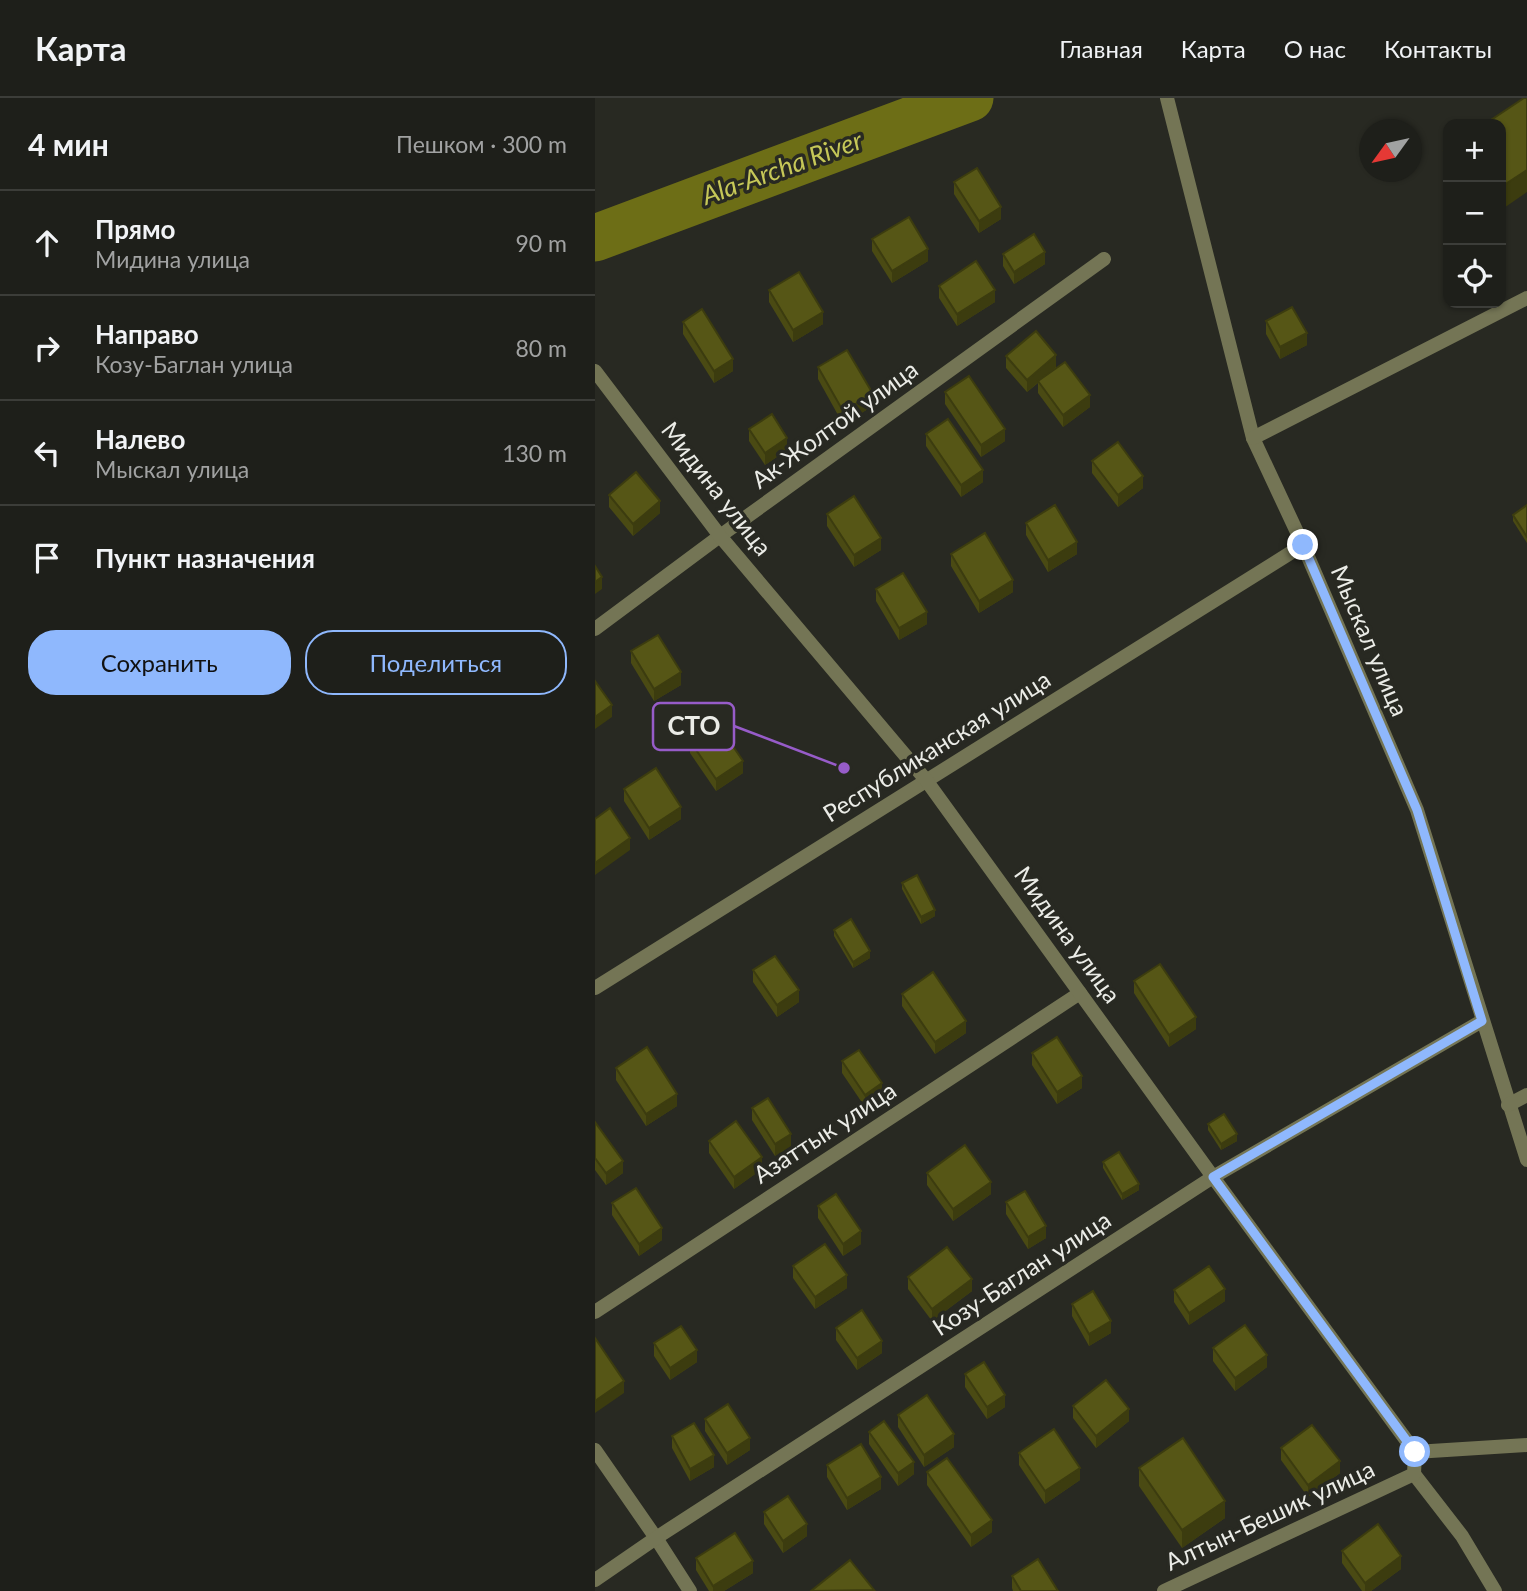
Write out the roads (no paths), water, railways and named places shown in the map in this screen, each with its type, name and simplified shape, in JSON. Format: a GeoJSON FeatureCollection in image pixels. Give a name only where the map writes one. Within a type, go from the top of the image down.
{"type":"FeatureCollection","features":[{"type":"Feature","properties":{"kind":"street","name":"Мыскал улица"},"geometry":{"type":"LineString","coordinates":[[1167,98],[1253,438],[1303,545],[1417,810],[1527,1160]]}},
{"type":"Feature","properties":{"kind":"street","name":"Ак-Жолтой улица"},"geometry":{"type":"LineString","coordinates":[[595,629],[1104,260]]}},
{"type":"Feature","properties":{"kind":"street"},"geometry":{"type":"LineString","coordinates":[[1253,438],[1525,304]]}},
{"type":"Feature","properties":{"kind":"street","name":"Мидина улица"},"geometry":{"type":"LineString","coordinates":[[595,371],[720,536],[926,780],[1415,1452]]}},
{"type":"Feature","properties":{"kind":"street","name":"Республиканская улица"},"geometry":{"type":"LineString","coordinates":[[595,988],[1303,545]]}},
{"type":"Feature","properties":{"kind":"street","name":"Азаттык улица"},"geometry":{"type":"LineString","coordinates":[[595,1312],[1080,993]]}},
{"type":"Feature","properties":{"kind":"street","name":"Козу-Баглан улица"},"geometry":{"type":"LineString","coordinates":[[595,1580],[1213,1177],[1482,1021]]}},
{"type":"Feature","properties":{"kind":"street"},"geometry":{"type":"LineString","coordinates":[[1508,1105],[1527,1095]]}},
{"type":"Feature","properties":{"kind":"street"},"geometry":{"type":"LineString","coordinates":[[1415,1452],[1527,1445]]}},
{"type":"Feature","properties":{"kind":"street"},"geometry":{"type":"LineString","coordinates":[[595,1450],[689,1591]]}},
{"type":"Feature","properties":{"kind":"street","name":"Алтын-Бешик улица"},"geometry":{"type":"LineString","coordinates":[[1164,1591],[1414,1474],[1415,1452]]}},
{"type":"Feature","properties":{"kind":"street"},"geometry":{"type":"LineString","coordinates":[[1414,1474],[1462,1536],[1495,1591]]}},
{"type":"Feature","properties":{"kind":"waterway","name":"Ala-Archa River"},"geometry":{"type":"LineString","coordinates":[[595,238],[970,98]]}},
{"type":"Feature","properties":{"kind":"place","name":"СТО"},"geometry":{"type":"Point","coordinates":[844,768]}}]}
